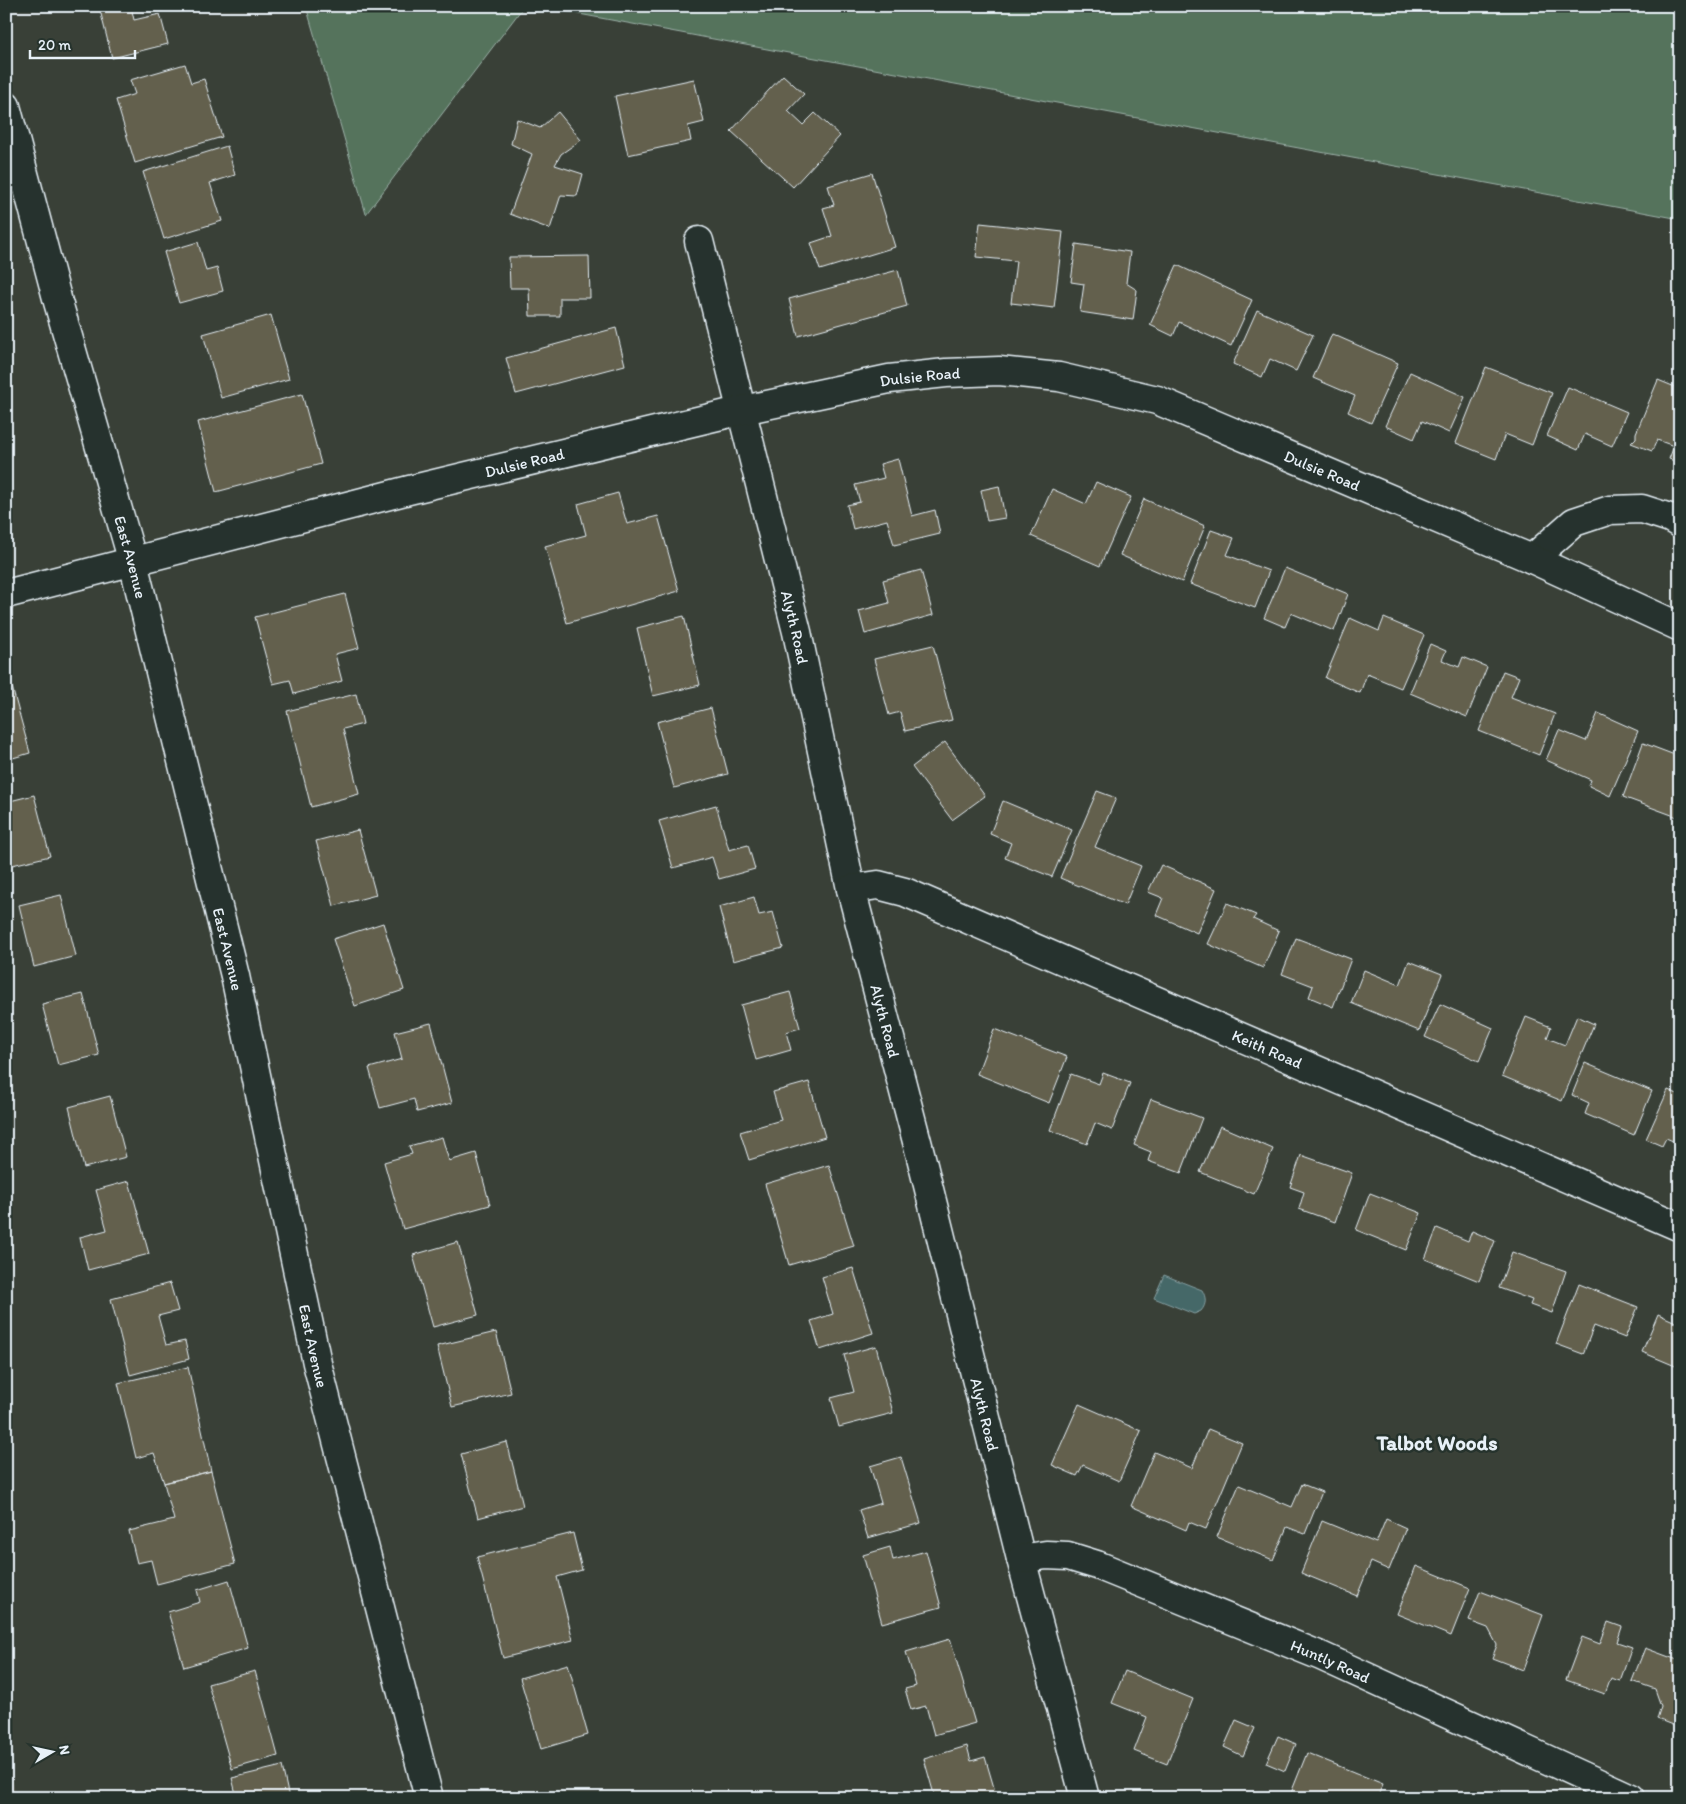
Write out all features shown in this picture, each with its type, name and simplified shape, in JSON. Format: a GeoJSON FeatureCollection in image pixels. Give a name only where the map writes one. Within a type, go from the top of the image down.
{"type":"FeatureCollection","features":[{"type":"Feature","properties":{"kind":"street","name":"East Avenue"},"geometry":{"type":"LineString","coordinates":[[6,106],[58,302],[133,562],[235,976],[316,1363],[429,1798]]}},
{"type":"Feature","properties":{"kind":"street","name":"Alyth Road"},"geometry":{"type":"LineString","coordinates":[[699,241],[743,410],[797,632],[852,889],[918,1144],[1021,1559],[1084,1798]]}},
{"type":"Feature","properties":{"kind":"street","name":"Dulsie Road"},"geometry":{"type":"LineString","coordinates":[[6,594],[409,490],[743,410],[889,379],[946,372],[999,370],[1059,377],[1157,400],[1532,559],[1680,627]]}},
{"type":"Feature","properties":{"kind":"street"},"geometry":{"type":"LineString","coordinates":[[1532,559],[1574,522],[1610,510],[1642,509],[1670,518],[1680,524]]}},
{"type":"Feature","properties":{"kind":"street","name":"Keith Road"},"geometry":{"type":"LineString","coordinates":[[852,889],[878,885],[905,892],[1680,1227]]}},
{"type":"Feature","properties":{"kind":"street","name":"Huntly Road"},"geometry":{"type":"LineString","coordinates":[[1021,1559],[1046,1555],[1068,1556],[1097,1565],[1321,1656],[1631,1798]]}},
{"type":"Feature","properties":{"kind":"shaded area"},"geometry":{"type":"Polygon","coordinates":[[[6,1754],[17,1798],[6,1798],[6,1754]]]}},
{"type":"Feature","properties":{"kind":"green space"},"geometry":{"type":"Polygon","coordinates":[[[306,6],[524,6],[366,214],[306,6]]]}},
{"type":"Feature","properties":{"kind":"green space"},"geometry":{"type":"Polygon","coordinates":[[[536,6],[1680,6],[1680,219],[536,6]]]}},
{"type":"Feature","properties":{"kind":"water"},"geometry":{"type":"Polygon","coordinates":[[[1164,1275],[1202,1290],[1205,1300],[1201,1311],[1194,1314],[1154,1298],[1164,1275]]]}},
{"type":"Feature","properties":{"kind":"building"},"geometry":{"type":"Polygon","coordinates":[[[99,6],[131,6],[134,20],[160,14],[168,44],[112,58],[99,6]]]}},
{"type":"Feature","properties":{"kind":"building"},"geometry":{"type":"Polygon","coordinates":[[[185,64],[191,83],[204,79],[222,137],[135,163],[116,100],[135,94],[130,80],[185,64]]]}},
{"type":"Feature","properties":{"kind":"building"},"geometry":{"type":"Polygon","coordinates":[[[783,75],[804,94],[788,111],[803,125],[815,113],[840,136],[793,187],[731,131],[783,75]]]}},
{"type":"Feature","properties":{"kind":"building"},"geometry":{"type":"Polygon","coordinates":[[[694,79],[704,122],[688,126],[691,141],[628,155],[615,96],[694,79]]]}},
{"type":"Feature","properties":{"kind":"building"},"geometry":{"type":"Polygon","coordinates":[[[558,112],[581,140],[561,154],[555,165],[583,174],[577,196],[561,195],[550,229],[510,214],[532,154],[511,144],[517,119],[540,128],[558,112]]]}},
{"type":"Feature","properties":{"kind":"building"},"geometry":{"type":"Polygon","coordinates":[[[227,146],[235,175],[210,183],[222,221],[164,239],[143,172],[227,146]]]}},
{"type":"Feature","properties":{"kind":"building"},"geometry":{"type":"Polygon","coordinates":[[[872,173],[895,247],[820,270],[811,243],[832,236],[823,208],[834,205],[828,186],[872,173]]]}},
{"type":"Feature","properties":{"kind":"building"},"geometry":{"type":"Polygon","coordinates":[[[980,223],[1063,232],[1054,308],[1011,303],[1016,261],[976,257],[980,223]]]}},
{"type":"Feature","properties":{"kind":"building"},"geometry":{"type":"Polygon","coordinates":[[[198,242],[206,271],[217,268],[223,291],[179,303],[164,252],[198,242]]]}},
{"type":"Feature","properties":{"kind":"building"},"geometry":{"type":"Polygon","coordinates":[[[1076,244],[1130,252],[1126,283],[1137,290],[1133,320],[1080,312],[1084,284],[1071,282],[1076,244]]]}},
{"type":"Feature","properties":{"kind":"building"},"geometry":{"type":"Polygon","coordinates":[[[589,256],[590,298],[560,298],[560,316],[530,316],[529,288],[510,288],[509,257],[589,256]]]}},
{"type":"Feature","properties":{"kind":"building"},"geometry":{"type":"Polygon","coordinates":[[[1177,265],[1252,300],[1231,346],[1179,322],[1173,336],[1150,325],[1177,265]]]}},
{"type":"Feature","properties":{"kind":"building"},"geometry":{"type":"Polygon","coordinates":[[[898,270],[907,306],[798,336],[789,299],[898,270]]]}},
{"type":"Feature","properties":{"kind":"building"},"geometry":{"type":"Polygon","coordinates":[[[1257,310],[1313,335],[1296,371],[1270,359],[1262,377],[1233,364],[1257,310]]]}},
{"type":"Feature","properties":{"kind":"building"},"geometry":{"type":"Polygon","coordinates":[[[271,315],[289,379],[221,398],[203,334],[271,315]]]}},
{"type":"Feature","properties":{"kind":"building"},"geometry":{"type":"Polygon","coordinates":[[[616,328],[625,365],[516,394],[506,358],[616,328]]]}},
{"type":"Feature","properties":{"kind":"building"},"geometry":{"type":"Polygon","coordinates":[[[1332,334],[1398,363],[1371,423],[1348,412],[1355,396],[1313,378],[1332,334]]]}},
{"type":"Feature","properties":{"kind":"building"},"geometry":{"type":"Polygon","coordinates":[[[1486,367],[1552,393],[1532,445],[1505,434],[1496,459],[1456,443],[1486,367]]]}},
{"type":"Feature","properties":{"kind":"building"},"geometry":{"type":"Polygon","coordinates":[[[1410,372],[1465,397],[1449,433],[1422,421],[1414,439],[1385,426],[1410,372]]]}},
{"type":"Feature","properties":{"kind":"building"},"geometry":{"type":"Polygon","coordinates":[[[1658,380],[1680,389],[1680,463],[1669,459],[1674,446],[1657,440],[1652,451],[1631,443],[1636,438],[1636,433],[1658,380]]]}},
{"type":"Feature","properties":{"kind":"building"},"geometry":{"type":"Polygon","coordinates":[[[1568,387],[1627,412],[1612,446],[1585,434],[1578,450],[1547,436],[1568,387]]]}},
{"type":"Feature","properties":{"kind":"building"},"geometry":{"type":"Polygon","coordinates":[[[302,394],[321,464],[216,492],[198,422],[302,394]]]}},
{"type":"Feature","properties":{"kind":"building"},"geometry":{"type":"Polygon","coordinates":[[[898,459],[912,516],[935,510],[940,534],[894,545],[887,520],[853,529],[847,505],[860,502],[855,485],[884,478],[880,464],[898,459]]]}},
{"type":"Feature","properties":{"kind":"building"},"geometry":{"type":"Polygon","coordinates":[[[1096,482],[1131,497],[1100,566],[1031,536],[1052,489],[1086,504],[1096,482]]]}},
{"type":"Feature","properties":{"kind":"building"},"geometry":{"type":"Polygon","coordinates":[[[999,486],[1005,518],[987,521],[981,490],[999,486]]]}},
{"type":"Feature","properties":{"kind":"building"},"geometry":{"type":"Polygon","coordinates":[[[618,493],[627,524],[658,516],[679,591],[567,623],[545,546],[586,535],[578,504],[618,493]]]}},
{"type":"Feature","properties":{"kind":"building"},"geometry":{"type":"Polygon","coordinates":[[[1144,499],[1205,526],[1182,582],[1120,555],[1144,499]]]}},
{"type":"Feature","properties":{"kind":"building"},"geometry":{"type":"Polygon","coordinates":[[[1211,530],[1234,538],[1227,555],[1269,571],[1255,608],[1190,584],[1211,530]]]}},
{"type":"Feature","properties":{"kind":"building"},"geometry":{"type":"Polygon","coordinates":[[[1285,568],[1348,594],[1334,631],[1291,613],[1285,627],[1264,618],[1285,568]]]}},
{"type":"Feature","properties":{"kind":"building"},"geometry":{"type":"Polygon","coordinates":[[[921,570],[933,615],[865,634],[859,611],[889,603],[883,580],[921,570]]]}},
{"type":"Feature","properties":{"kind":"building"},"geometry":{"type":"Polygon","coordinates":[[[345,594],[359,648],[335,654],[342,681],[294,694],[290,680],[273,684],[255,617],[345,594]]]}},
{"type":"Feature","properties":{"kind":"building"},"geometry":{"type":"Polygon","coordinates":[[[684,616],[700,685],[653,696],[637,628],[684,616]]]}},
{"type":"Feature","properties":{"kind":"building"},"geometry":{"type":"Polygon","coordinates":[[[1350,618],[1379,631],[1384,618],[1424,635],[1401,688],[1367,674],[1360,693],[1325,678],[1350,618]]]}},
{"type":"Feature","properties":{"kind":"building"},"geometry":{"type":"Polygon","coordinates":[[[1430,644],[1446,651],[1442,660],[1459,667],[1463,657],[1487,667],[1467,717],[1410,693],[1430,644]]]}},
{"type":"Feature","properties":{"kind":"building"},"geometry":{"type":"Polygon","coordinates":[[[933,645],[952,720],[905,731],[900,712],[889,715],[874,659],[933,645]]]}},
{"type":"Feature","properties":{"kind":"building"},"geometry":{"type":"Polygon","coordinates":[[[1503,671],[1519,677],[1511,697],[1555,714],[1539,755],[1479,731],[1503,671]]]}},
{"type":"Feature","properties":{"kind":"building"},"geometry":{"type":"Polygon","coordinates":[[[6,676],[9,676],[30,753],[6,760],[6,676]]]}},
{"type":"Feature","properties":{"kind":"building"},"geometry":{"type":"Polygon","coordinates":[[[356,694],[363,724],[343,729],[359,794],[311,807],[287,711],[356,694]]]}},
{"type":"Feature","properties":{"kind":"building"},"geometry":{"type":"Polygon","coordinates":[[[711,708],[728,774],[674,788],[657,722],[711,708]]]}},
{"type":"Feature","properties":{"kind":"building"},"geometry":{"type":"Polygon","coordinates":[[[1598,713],[1638,731],[1610,796],[1589,786],[1591,780],[1546,760],[1559,730],[1586,741],[1598,713]]]}},
{"type":"Feature","properties":{"kind":"building"},"geometry":{"type":"Polygon","coordinates":[[[945,742],[985,796],[952,820],[912,767],[945,742]]]}},
{"type":"Feature","properties":{"kind":"building"},"geometry":{"type":"Polygon","coordinates":[[[1643,743],[1680,757],[1680,818],[1623,797],[1643,743]]]}},
{"type":"Feature","properties":{"kind":"building"},"geometry":{"type":"Polygon","coordinates":[[[1097,791],[1116,798],[1095,847],[1141,866],[1125,905],[1060,878],[1097,791]]]}},
{"type":"Feature","properties":{"kind":"building"},"geometry":{"type":"Polygon","coordinates":[[[34,795],[50,856],[8,866],[6,858],[6,802],[34,795]]]}},
{"type":"Feature","properties":{"kind":"building"},"geometry":{"type":"Polygon","coordinates":[[[1003,801],[1072,830],[1052,877],[1005,858],[1011,843],[990,834],[1003,801]]]}},
{"type":"Feature","properties":{"kind":"building"},"geometry":{"type":"Polygon","coordinates":[[[716,805],[729,850],[748,845],[755,869],[719,879],[712,857],[673,868],[659,821],[716,805]]]}},
{"type":"Feature","properties":{"kind":"building"},"geometry":{"type":"Polygon","coordinates":[[[358,830],[376,895],[334,906],[316,841],[358,830]]]}},
{"type":"Feature","properties":{"kind":"building"},"geometry":{"type":"Polygon","coordinates":[[[1161,865],[1216,889],[1197,933],[1156,915],[1163,898],[1148,892],[1161,865]]]}},
{"type":"Feature","properties":{"kind":"building"},"geometry":{"type":"Polygon","coordinates":[[[61,895],[76,956],[34,967],[19,905],[61,895]]]}},
{"type":"Feature","properties":{"kind":"building"},"geometry":{"type":"Polygon","coordinates":[[[754,897],[759,915],[773,912],[783,948],[733,961],[719,907],[754,897]]]}},
{"type":"Feature","properties":{"kind":"building"},"geometry":{"type":"Polygon","coordinates":[[[1227,903],[1256,915],[1253,919],[1279,931],[1263,968],[1208,944],[1227,903]]]}},
{"type":"Feature","properties":{"kind":"building"},"geometry":{"type":"Polygon","coordinates":[[[383,923],[404,990],[355,1006],[333,939],[383,923]]]}},
{"type":"Feature","properties":{"kind":"building"},"geometry":{"type":"Polygon","coordinates":[[[1296,938],[1351,959],[1333,1007],[1309,997],[1313,986],[1282,974],[1296,938]]]}},
{"type":"Feature","properties":{"kind":"building"},"geometry":{"type":"Polygon","coordinates":[[[1409,961],[1442,974],[1419,1031],[1351,1003],[1364,970],[1400,985],[1409,961]]]}},
{"type":"Feature","properties":{"kind":"building"},"geometry":{"type":"Polygon","coordinates":[[[790,992],[800,1028],[786,1032],[791,1050],[756,1060],[741,1005],[790,992]]]}},
{"type":"Feature","properties":{"kind":"building"},"geometry":{"type":"Polygon","coordinates":[[[83,994],[99,1055],[58,1065],[42,1004],[83,994]]]}},
{"type":"Feature","properties":{"kind":"building"},"geometry":{"type":"Polygon","coordinates":[[[1440,1004],[1493,1028],[1479,1061],[1425,1037],[1440,1004]]]}},
{"type":"Feature","properties":{"kind":"building"},"geometry":{"type":"Polygon","coordinates":[[[1577,1016],[1594,1024],[1562,1101],[1502,1076],[1526,1017],[1551,1027],[1547,1038],[1565,1045],[1577,1016]]]}},
{"type":"Feature","properties":{"kind":"building"},"geometry":{"type":"Polygon","coordinates":[[[431,1023],[452,1103],[417,1112],[414,1099],[380,1108],[369,1068],[402,1059],[395,1032],[431,1023]]]}},
{"type":"Feature","properties":{"kind":"building"},"geometry":{"type":"Polygon","coordinates":[[[994,1029],[1067,1057],[1049,1103],[977,1074],[994,1029]]]}},
{"type":"Feature","properties":{"kind":"building"},"geometry":{"type":"Polygon","coordinates":[[[1585,1063],[1652,1091],[1634,1135],[1585,1114],[1589,1103],[1572,1095],[1585,1063]]]}},
{"type":"Feature","properties":{"kind":"building"},"geometry":{"type":"Polygon","coordinates":[[[1103,1073],[1130,1083],[1112,1130],[1095,1123],[1087,1144],[1050,1130],[1071,1074],[1099,1084],[1103,1073]]]}},
{"type":"Feature","properties":{"kind":"building"},"geometry":{"type":"Polygon","coordinates":[[[809,1082],[825,1137],[749,1160],[740,1132],[781,1120],[773,1092],[809,1082]]]}},
{"type":"Feature","properties":{"kind":"building"},"geometry":{"type":"Polygon","coordinates":[[[1668,1090],[1680,1095],[1680,1144],[1666,1138],[1662,1146],[1646,1139],[1668,1090]]]}},
{"type":"Feature","properties":{"kind":"building"},"geometry":{"type":"Polygon","coordinates":[[[110,1096],[126,1157],[84,1168],[69,1107],[110,1096]]]}},
{"type":"Feature","properties":{"kind":"building"},"geometry":{"type":"Polygon","coordinates":[[[1151,1099],[1202,1118],[1181,1173],[1148,1161],[1151,1152],[1134,1145],[1151,1099]]]}},
{"type":"Feature","properties":{"kind":"building"},"geometry":{"type":"Polygon","coordinates":[[[1220,1126],[1273,1149],[1254,1194],[1200,1172],[1220,1126]]]}},
{"type":"Feature","properties":{"kind":"building"},"geometry":{"type":"Polygon","coordinates":[[[442,1137],[449,1161],[476,1153],[490,1205],[403,1229],[384,1162],[412,1154],[409,1146],[442,1137]]]}},
{"type":"Feature","properties":{"kind":"building"},"geometry":{"type":"Polygon","coordinates":[[[1301,1155],[1352,1173],[1335,1222],[1299,1209],[1304,1192],[1290,1187],[1301,1155]]]}},
{"type":"Feature","properties":{"kind":"building"},"geometry":{"type":"Polygon","coordinates":[[[829,1165],[854,1246],[789,1265],[765,1184],[829,1165]]]}},
{"type":"Feature","properties":{"kind":"building"},"geometry":{"type":"Polygon","coordinates":[[[129,1181],[149,1254],[88,1270],[80,1237],[107,1230],[96,1190],[129,1181]]]}},
{"type":"Feature","properties":{"kind":"building"},"geometry":{"type":"Polygon","coordinates":[[[1370,1193],[1421,1213],[1406,1250],[1356,1230],[1370,1193]]]}},
{"type":"Feature","properties":{"kind":"building"},"geometry":{"type":"Polygon","coordinates":[[[1437,1228],[1468,1241],[1472,1231],[1495,1241],[1479,1281],[1425,1259],[1437,1228]]]}},
{"type":"Feature","properties":{"kind":"building"},"geometry":{"type":"Polygon","coordinates":[[[458,1242],[478,1315],[433,1327],[413,1255],[458,1242]]]}},
{"type":"Feature","properties":{"kind":"building"},"geometry":{"type":"Polygon","coordinates":[[[1512,1252],[1566,1271],[1552,1313],[1530,1305],[1532,1300],[1499,1288],[1512,1252]]]}},
{"type":"Feature","properties":{"kind":"building"},"geometry":{"type":"Polygon","coordinates":[[[853,1268],[873,1333],[820,1350],[811,1321],[833,1314],[822,1277],[853,1268]]]}},
{"type":"Feature","properties":{"kind":"building"},"geometry":{"type":"Polygon","coordinates":[[[170,1283],[178,1311],[158,1316],[166,1345],[185,1341],[189,1359],[130,1375],[111,1299],[170,1283]]]}},
{"type":"Feature","properties":{"kind":"building"},"geometry":{"type":"Polygon","coordinates":[[[1579,1284],[1638,1307],[1625,1338],[1594,1326],[1583,1354],[1556,1344],[1579,1284]]]}},
{"type":"Feature","properties":{"kind":"building"},"geometry":{"type":"Polygon","coordinates":[[[1658,1314],[1680,1324],[1680,1368],[1642,1352],[1658,1314]]]}},
{"type":"Feature","properties":{"kind":"building"},"geometry":{"type":"Polygon","coordinates":[[[496,1332],[511,1393],[452,1407],[437,1346],[496,1332]]]}},
{"type":"Feature","properties":{"kind":"building"},"geometry":{"type":"Polygon","coordinates":[[[876,1346],[893,1413],[839,1427],[831,1398],[854,1392],[844,1355],[876,1346]]]}},
{"type":"Feature","properties":{"kind":"building"},"geometry":{"type":"Polygon","coordinates":[[[188,1367],[211,1471],[164,1483],[154,1453],[136,1458],[118,1383],[188,1367]]]}},
{"type":"Feature","properties":{"kind":"building"},"geometry":{"type":"Polygon","coordinates":[[[1079,1404],[1141,1431],[1119,1481],[1083,1465],[1077,1476],[1052,1465],[1079,1404]]]}},
{"type":"Feature","properties":{"kind":"building"},"geometry":{"type":"Polygon","coordinates":[[[1208,1429],[1242,1443],[1206,1529],[1189,1522],[1186,1530],[1131,1506],[1154,1452],[1192,1468],[1208,1429]]]}},
{"type":"Feature","properties":{"kind":"building"},"geometry":{"type":"Polygon","coordinates":[[[507,1442],[523,1506],[478,1518],[461,1454],[507,1442]]]}},
{"type":"Feature","properties":{"kind":"building"},"geometry":{"type":"Polygon","coordinates":[[[901,1457],[921,1523],[868,1538],[859,1510],[881,1503],[870,1466],[901,1457]]]}},
{"type":"Feature","properties":{"kind":"building"},"geometry":{"type":"Polygon","coordinates":[[[211,1471],[235,1564],[157,1584],[151,1560],[137,1563],[129,1531],[174,1520],[164,1483],[211,1471]]]}},
{"type":"Feature","properties":{"kind":"building"},"geometry":{"type":"Polygon","coordinates":[[[1302,1484],[1322,1492],[1305,1534],[1287,1527],[1273,1560],[1217,1537],[1239,1485],[1292,1507],[1302,1484]]]}},
{"type":"Feature","properties":{"kind":"building"},"geometry":{"type":"Polygon","coordinates":[[[1386,1519],[1406,1528],[1389,1570],[1371,1562],[1357,1596],[1301,1573],[1322,1521],[1376,1543],[1386,1519]]]}},
{"type":"Feature","properties":{"kind":"building"},"geometry":{"type":"Polygon","coordinates":[[[573,1533],[582,1570],[557,1577],[573,1640],[503,1658],[477,1557],[573,1533]]]}},
{"type":"Feature","properties":{"kind":"building"},"geometry":{"type":"Polygon","coordinates":[[[890,1547],[893,1560],[926,1551],[941,1607],[882,1623],[863,1555],[890,1547]]]}},
{"type":"Feature","properties":{"kind":"building"},"geometry":{"type":"Polygon","coordinates":[[[1416,1566],[1470,1588],[1451,1636],[1397,1614],[1416,1566]]]}},
{"type":"Feature","properties":{"kind":"building"},"geometry":{"type":"Polygon","coordinates":[[[229,1580],[248,1648],[184,1667],[168,1612],[200,1602],[197,1590],[229,1580]]]}},
{"type":"Feature","properties":{"kind":"building"},"geometry":{"type":"Polygon","coordinates":[[[1480,1591],[1543,1615],[1523,1670],[1492,1658],[1497,1645],[1488,1628],[1469,1621],[1480,1591]]]}},
{"type":"Feature","properties":{"kind":"building"},"geometry":{"type":"Polygon","coordinates":[[[1608,1622],[1622,1627],[1617,1642],[1632,1647],[1620,1681],[1611,1678],[1605,1694],[1566,1680],[1582,1637],[1600,1644],[1608,1622]]]}},
{"type":"Feature","properties":{"kind":"building"},"geometry":{"type":"Polygon","coordinates":[[[950,1639],[975,1723],[934,1735],[926,1706],[911,1710],[905,1689],[916,1686],[906,1652],[950,1639]]]}},
{"type":"Feature","properties":{"kind":"building"},"geometry":{"type":"Polygon","coordinates":[[[1645,1648],[1680,1661],[1680,1728],[1657,1719],[1661,1706],[1655,1689],[1632,1681],[1645,1648]]]}},
{"type":"Feature","properties":{"kind":"building"},"geometry":{"type":"Polygon","coordinates":[[[568,1664],[588,1735],[541,1749],[520,1678],[568,1664]]]}},
{"type":"Feature","properties":{"kind":"building"},"geometry":{"type":"Polygon","coordinates":[[[255,1671],[278,1756],[232,1769],[208,1684],[255,1671]]]}},
{"type":"Feature","properties":{"kind":"building"},"geometry":{"type":"Polygon","coordinates":[[[1125,1671],[1193,1699],[1167,1764],[1134,1751],[1147,1717],[1112,1703],[1125,1671]]]}},
{"type":"Feature","properties":{"kind":"building"},"geometry":{"type":"Polygon","coordinates":[[[1236,1720],[1255,1728],[1243,1756],[1224,1747],[1236,1720]]]}},
{"type":"Feature","properties":{"kind":"building"},"geometry":{"type":"Polygon","coordinates":[[[1278,1736],[1296,1744],[1285,1771],[1266,1763],[1278,1736]]]}},
{"type":"Feature","properties":{"kind":"building"},"geometry":{"type":"Polygon","coordinates":[[[967,1746],[971,1761],[985,1757],[997,1798],[935,1798],[924,1759],[967,1746]]]}},
{"type":"Feature","properties":{"kind":"building"},"geometry":{"type":"Polygon","coordinates":[[[1307,1753],[1383,1784],[1377,1798],[1289,1798],[1307,1753]]]}},
{"type":"Feature","properties":{"kind":"building"},"geometry":{"type":"Polygon","coordinates":[[[282,1766],[289,1798],[237,1798],[232,1778],[282,1766]]]}},
{"type":"Feature","properties":{"kind":"district","name":"Talbot Woods"},"geometry":{"type":"Point","coordinates":[1437,1443]}}]}
